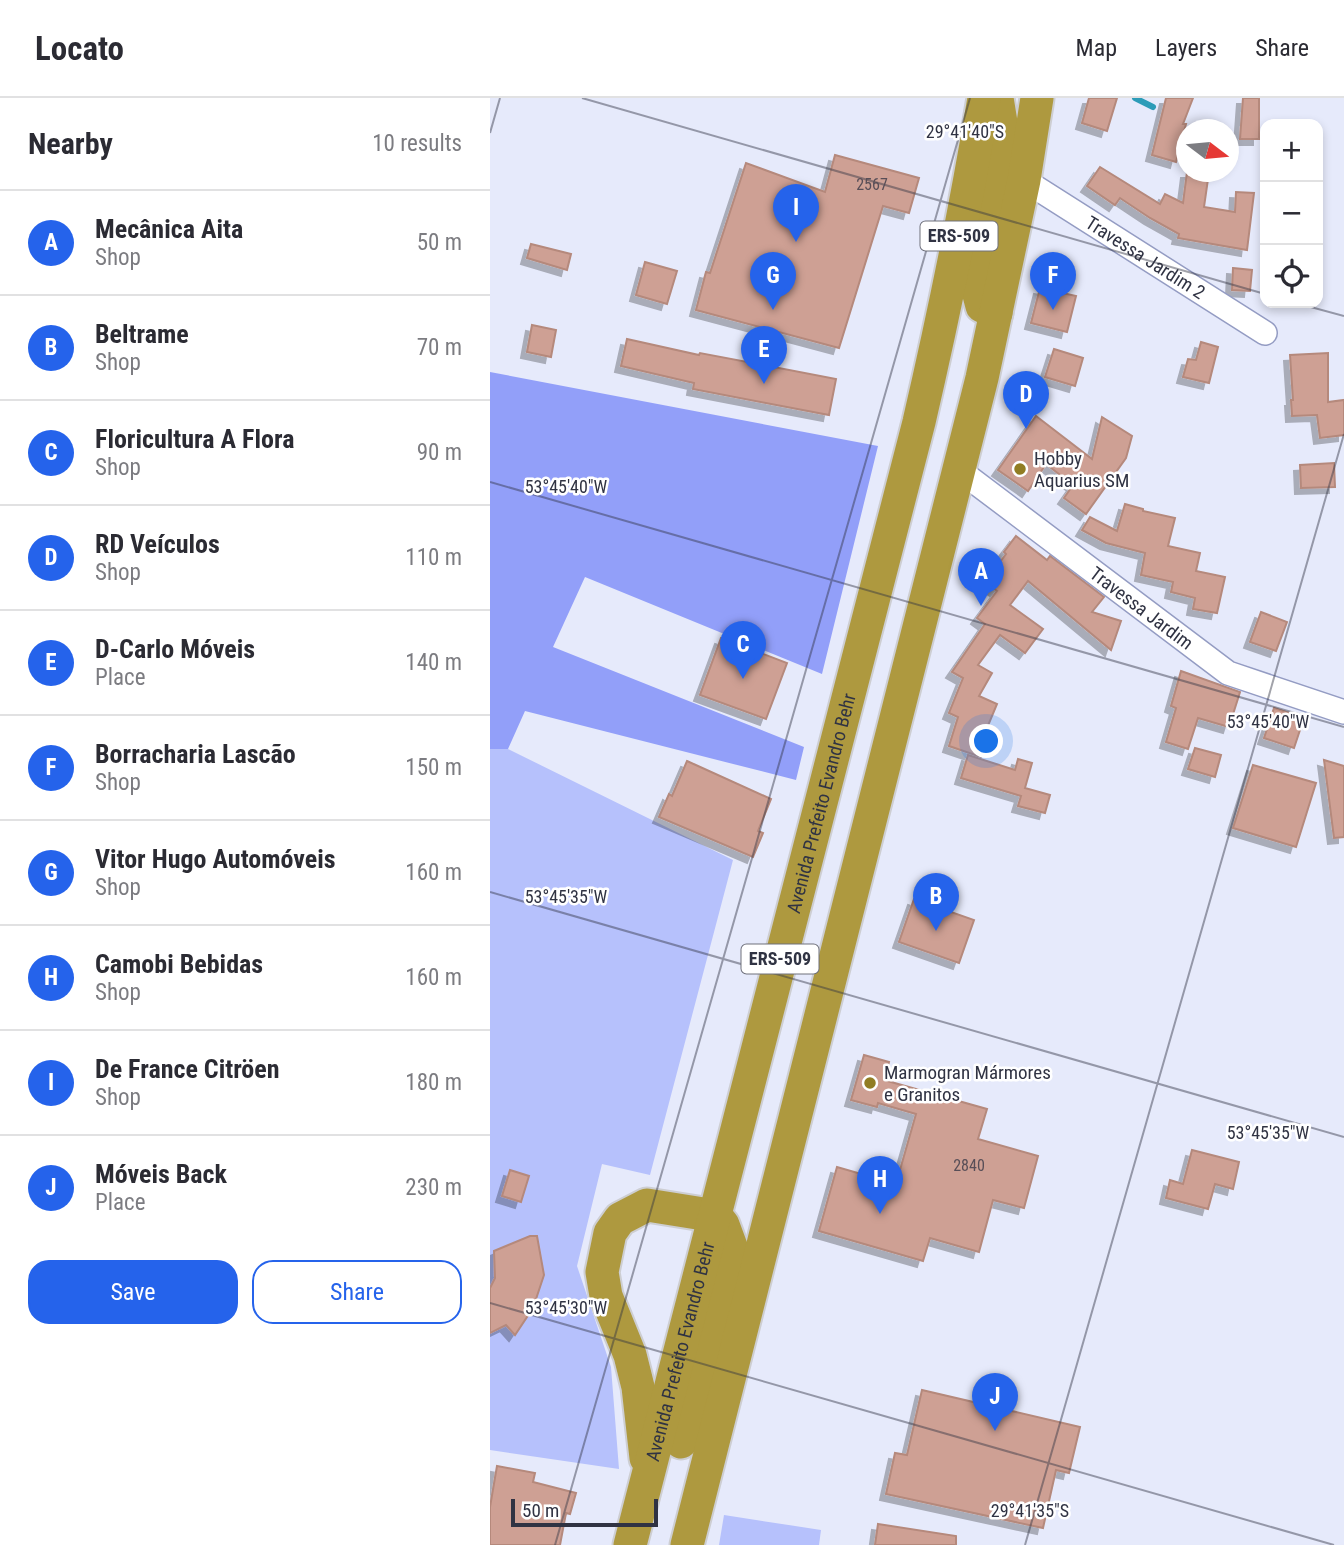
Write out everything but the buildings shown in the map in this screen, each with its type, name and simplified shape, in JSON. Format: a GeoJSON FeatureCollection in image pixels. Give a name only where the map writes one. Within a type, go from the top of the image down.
{"type":"FeatureCollection","features":[{"type":"Feature","properties":{"kind":"highway","name":"Avenida Prefeito Evandro Behr"},"geometry":{"type":"LineString","coordinates":[[630,1545],[919,422],[943,320],[984,98]]}},
{"type":"Feature","properties":{"kind":"highway"},"geometry":{"type":"LineString","coordinates":[[996,313],[982,306],[978,290],[1004,141],[997,98]]}},
{"type":"Feature","properties":{"kind":"highway","name":"ERS-509"},"geometry":{"type":"LineString","coordinates":[[687,1545],[959,470],[1024,180],[1037,98]]}},
{"type":"Feature","properties":{"kind":"highway"},"geometry":{"type":"LineString","coordinates":[[648,1478],[638,1387],[630,1355],[606,1296],[602,1272],[604,1252],[610,1234],[620,1219],[647,1205],[716,1216],[723,1225],[733,1252],[653,1545]]}},
{"type":"Feature","properties":{"kind":"street","name":"Travessa Jardim 2"},"geometry":{"type":"LineString","coordinates":[[1024,180],[1265,332]]}},
{"type":"Feature","properties":{"kind":"street","name":"Travessa Jardim"},"geometry":{"type":"LineString","coordinates":[[959,470],[1228,673],[1344,712]]}},
{"type":"Feature","properties":{"kind":"shaded area"},"geometry":{"type":"Polygon","coordinates":[[[490,372],[878,446],[822,674],[585,577],[553,647],[804,747],[796,780],[525,711],[508,749],[490,749],[490,372]]]}},
{"type":"Feature","properties":{"kind":"shaded area"},"geometry":{"type":"Polygon","coordinates":[[[490,749],[508,749],[733,860],[650,1175],[602,1164],[577,1266],[611,1367],[619,1469],[490,1450],[490,749]]]}},
{"type":"Feature","properties":{"kind":"shaded area"},"geometry":{"type":"Polygon","coordinates":[[[724,1515],[821,1530],[819,1545],[719,1545],[724,1515]]]}},
{"type":"Feature","properties":{"kind":"waterway"},"geometry":{"type":"LineString","coordinates":[[1135,98],[1153,107]]}},
{"type":"Feature","properties":{"kind":"place","name":"De France Citröen"},"geometry":{"type":"Point","coordinates":[796,242]}},
{"type":"Feature","properties":{"kind":"place","name":"Vitor Hugo Automóveis"},"geometry":{"type":"Point","coordinates":[773,310]}},
{"type":"Feature","properties":{"kind":"place","name":"Borracharia Lascão"},"geometry":{"type":"Point","coordinates":[1053,310]}},
{"type":"Feature","properties":{"kind":"place","name":"D-Carlo Móveis"},"geometry":{"type":"Point","coordinates":[764,384]}},
{"type":"Feature","properties":{"kind":"place","name":"RD Veículos"},"geometry":{"type":"Point","coordinates":[1026,429]}},
{"type":"Feature","properties":{"kind":"place","name":"Hobby Aquarius SM"},"geometry":{"type":"Point","coordinates":[1020,469]}},
{"type":"Feature","properties":{"kind":"place","name":"Mecânica Aita"},"geometry":{"type":"Point","coordinates":[981,606]}},
{"type":"Feature","properties":{"kind":"place","name":"Floricultura A Flora"},"geometry":{"type":"Point","coordinates":[743,679]}},
{"type":"Feature","properties":{"kind":"place","name":"Beltrame"},"geometry":{"type":"Point","coordinates":[936,931]}},
{"type":"Feature","properties":{"kind":"place","name":"Marmogran Mármores e Granitos"},"geometry":{"type":"Point","coordinates":[870,1083]}},
{"type":"Feature","properties":{"kind":"place","name":"Camobi Bebidas"},"geometry":{"type":"Point","coordinates":[880,1214]}},
{"type":"Feature","properties":{"kind":"place","name":"Móveis Back"},"geometry":{"type":"Point","coordinates":[995,1431]}}]}
